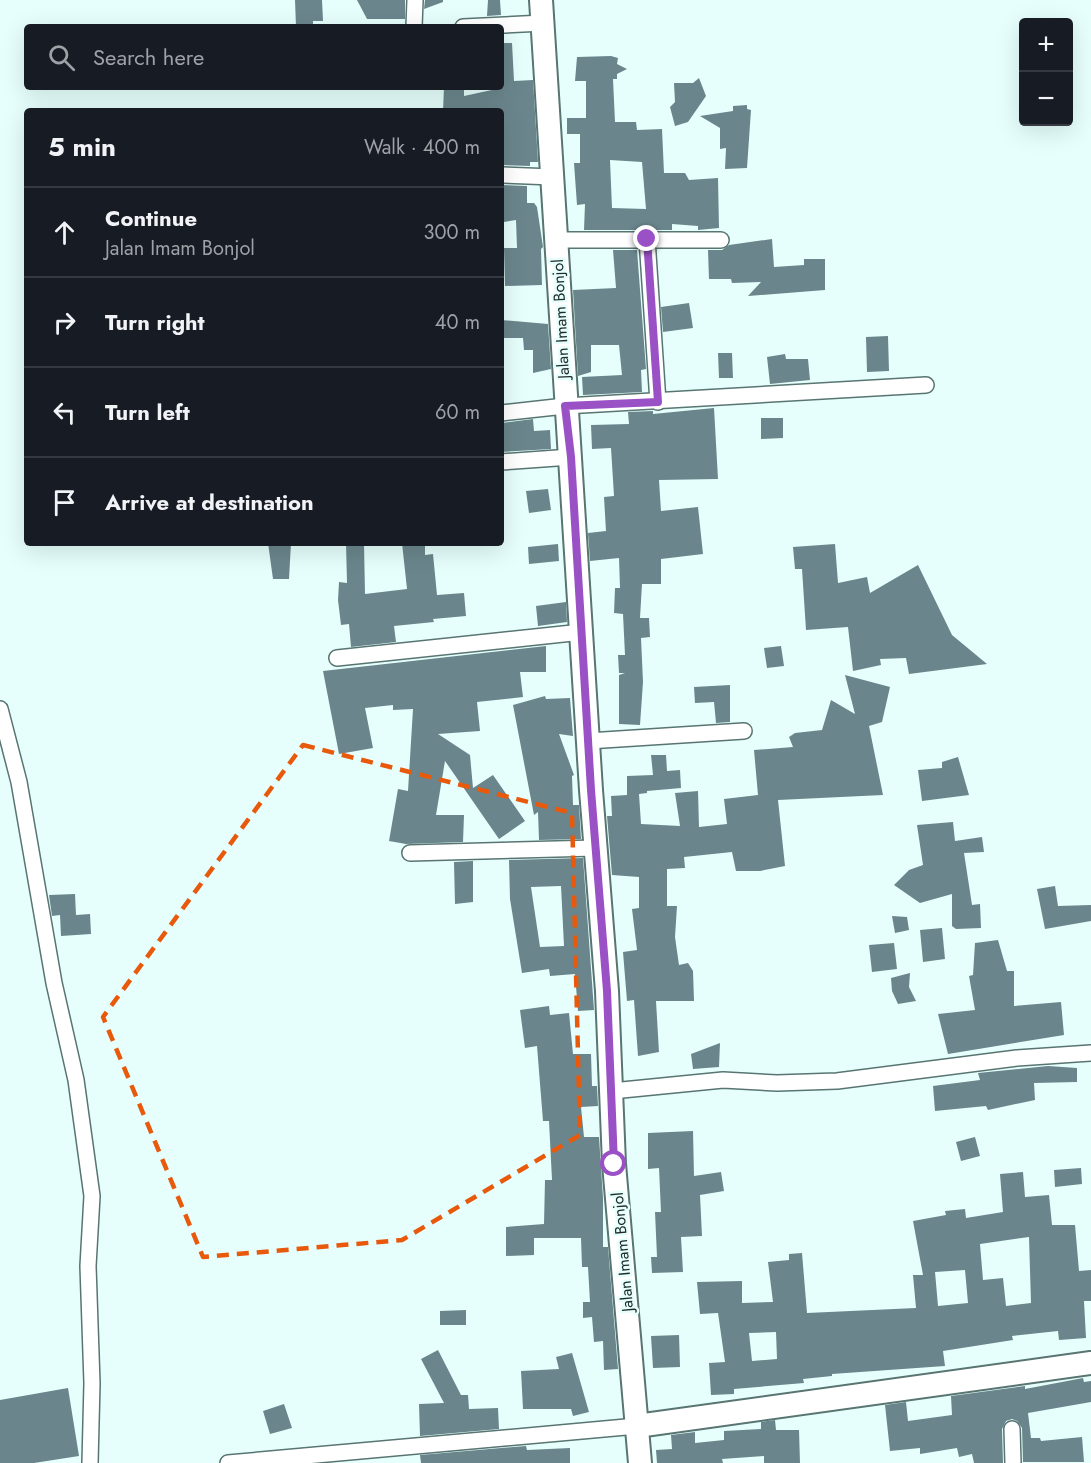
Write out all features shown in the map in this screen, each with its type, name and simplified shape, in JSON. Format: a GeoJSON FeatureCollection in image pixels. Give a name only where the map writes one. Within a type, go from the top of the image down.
{"type":"FeatureCollection","features":[{"type":"Feature","properties":{"kind":"main road","name":"Jalan Imam Bonjol"},"geometry":{"type":"LineString","coordinates":[[541,0],[565,406],[571,457],[612,1091],[614,1164],[640,1463]]}},
{"type":"Feature","properties":{"kind":"main road"},"geometry":{"type":"LineString","coordinates":[[637,1426],[1091,1363]]}},
{"type":"Feature","properties":{"kind":"street"},"geometry":{"type":"LineString","coordinates":[[414,24],[415,0]]}},
{"type":"Feature","properties":{"kind":"street"},"geometry":{"type":"LineString","coordinates":[[504,25],[543,23]]}},
{"type":"Feature","properties":{"kind":"street"},"geometry":{"type":"LineString","coordinates":[[504,174],[553,177]]}},
{"type":"Feature","properties":{"kind":"street"},"geometry":{"type":"LineString","coordinates":[[647,239],[658,402]]}},
{"type":"Feature","properties":{"kind":"street"},"geometry":{"type":"LineString","coordinates":[[556,240],[721,240]]}},
{"type":"Feature","properties":{"kind":"street"},"geometry":{"type":"LineString","coordinates":[[504,413],[565,406],[926,385]]}},
{"type":"Feature","properties":{"kind":"street"},"geometry":{"type":"LineString","coordinates":[[504,462],[571,457]]}},
{"type":"Feature","properties":{"kind":"street"},"geometry":{"type":"LineString","coordinates":[[338,658],[582,632]]}},
{"type":"Feature","properties":{"kind":"street"},"geometry":{"type":"LineString","coordinates":[[0,710],[19,782],[54,982],[76,1080],[93,1196],[88,1266],[93,1383],[90,1463]]}},
{"type":"Feature","properties":{"kind":"street"},"geometry":{"type":"LineString","coordinates":[[588,741],[744,731]]}},
{"type":"Feature","properties":{"kind":"street"},"geometry":{"type":"LineString","coordinates":[[410,853],[595,848]]}},
{"type":"Feature","properties":{"kind":"street"},"geometry":{"type":"LineString","coordinates":[[612,1091],[723,1080],[777,1083],[837,1081],[1017,1058],[1091,1053]]}},
{"type":"Feature","properties":{"kind":"street"},"geometry":{"type":"LineString","coordinates":[[228,1463],[637,1426]]}},
{"type":"Feature","properties":{"kind":"street"},"geometry":{"type":"LineString","coordinates":[[1012,1429],[1013,1463]]}},
{"type":"Feature","properties":{"kind":"highlighted area"},"geometry":{"type":"Polygon","coordinates":[[[303,745],[572,813],[580,1135],[402,1240],[203,1257],[103,1017],[303,745]]]}},
{"type":"Feature","properties":{"kind":"building"},"geometry":{"type":"Polygon","coordinates":[[[295,0],[322,0],[323,21],[313,21],[313,24],[296,24],[295,0]]]}},
{"type":"Feature","properties":{"kind":"building"},"geometry":{"type":"Polygon","coordinates":[[[357,0],[405,0],[405,19],[367,19],[357,0]]]}},
{"type":"Feature","properties":{"kind":"building"},"geometry":{"type":"Polygon","coordinates":[[[425,0],[443,0],[443,2],[424,9],[425,0]]]}},
{"type":"Feature","properties":{"kind":"building"},"geometry":{"type":"Polygon","coordinates":[[[488,0],[500,0],[501,15],[487,16],[488,0]]]}},
{"type":"Feature","properties":{"kind":"building"},"geometry":{"type":"Polygon","coordinates":[[[504,43],[512,43],[514,81],[533,80],[538,162],[530,162],[530,166],[504,165],[504,108],[443,108],[444,90],[464,90],[464,96],[492,90],[504,90],[504,43]]]}},
{"type":"Feature","properties":{"kind":"building"},"geometry":{"type":"Polygon","coordinates":[[[611,56],[618,58],[617,64],[627,69],[617,74],[617,79],[613,79],[615,122],[636,122],[637,130],[662,129],[664,173],[685,173],[689,180],[718,178],[719,228],[698,230],[698,226],[672,224],[672,230],[584,230],[585,204],[577,205],[574,163],[580,163],[580,134],[567,134],[567,118],[586,118],[586,81],[575,81],[577,57],[611,56]],[[610,160],[612,208],[646,209],[642,162],[610,160]]]}},
{"type":"Feature","properties":{"kind":"building"},"geometry":{"type":"Polygon","coordinates":[[[699,78],[706,96],[688,122],[675,126],[670,107],[675,102],[674,83],[693,83],[699,78]]]}},
{"type":"Feature","properties":{"kind":"building"},"geometry":{"type":"Polygon","coordinates":[[[747,105],[747,109],[751,110],[747,168],[725,169],[726,148],[720,149],[720,128],[700,116],[733,111],[733,106],[747,105]]]}},
{"type":"Feature","properties":{"kind":"building"},"geometry":{"type":"Polygon","coordinates":[[[504,185],[527,186],[527,203],[534,203],[537,207],[543,247],[541,249],[542,285],[505,286],[504,248],[517,248],[516,220],[504,222],[504,185]]]}},
{"type":"Feature","properties":{"kind":"building"},"geometry":{"type":"Polygon","coordinates":[[[772,239],[774,267],[804,265],[804,259],[825,259],[825,290],[748,296],[761,282],[732,283],[731,279],[709,279],[708,250],[722,250],[729,245],[772,239]]]}},
{"type":"Feature","properties":{"kind":"building"},"geometry":{"type":"Polygon","coordinates":[[[613,250],[637,250],[646,369],[641,370],[642,392],[583,395],[582,377],[622,375],[619,345],[591,345],[591,372],[578,376],[573,290],[616,288],[613,250]]]}},
{"type":"Feature","properties":{"kind":"building"},"geometry":{"type":"Polygon","coordinates":[[[689,303],[693,328],[663,332],[661,307],[689,303]]]}},
{"type":"Feature","properties":{"kind":"building"},"geometry":{"type":"Polygon","coordinates":[[[504,320],[548,324],[551,369],[533,373],[533,350],[524,350],[523,338],[504,338],[504,320]]]}},
{"type":"Feature","properties":{"kind":"building"},"geometry":{"type":"Polygon","coordinates":[[[888,336],[889,371],[867,372],[866,337],[888,336]]]}},
{"type":"Feature","properties":{"kind":"building"},"geometry":{"type":"Polygon","coordinates":[[[718,353],[732,353],[733,378],[719,378],[718,353]]]}},
{"type":"Feature","properties":{"kind":"building"},"geometry":{"type":"Polygon","coordinates":[[[785,354],[786,359],[808,359],[810,380],[770,384],[767,357],[785,354]]]}},
{"type":"Feature","properties":{"kind":"building"},"geometry":{"type":"Polygon","coordinates":[[[714,408],[718,479],[659,480],[661,511],[698,507],[703,554],[661,559],[661,584],[642,584],[640,618],[649,618],[650,637],[641,638],[643,682],[640,725],[619,724],[619,675],[625,673],[619,673],[618,655],[625,655],[623,614],[614,613],[615,588],[620,588],[619,558],[590,561],[588,533],[606,531],[604,497],[614,496],[611,448],[592,449],[591,425],[629,424],[628,412],[653,411],[653,414],[714,408]]]}},
{"type":"Feature","properties":{"kind":"building"},"geometry":{"type":"Polygon","coordinates":[[[761,418],[783,418],[783,438],[761,439],[761,418]]]}},
{"type":"Feature","properties":{"kind":"building"},"geometry":{"type":"Polygon","coordinates":[[[533,419],[534,431],[550,430],[551,449],[504,452],[504,423],[533,419]]]}},
{"type":"Feature","properties":{"kind":"building"},"geometry":{"type":"Polygon","coordinates":[[[548,489],[551,510],[529,513],[526,491],[548,489]]]}},
{"type":"Feature","properties":{"kind":"building"},"geometry":{"type":"Polygon","coordinates":[[[558,544],[559,561],[529,564],[528,547],[558,544]]]}},
{"type":"Feature","properties":{"kind":"building"},"geometry":{"type":"Polygon","coordinates":[[[835,544],[838,583],[867,577],[870,593],[918,565],[952,635],[987,664],[909,674],[906,658],[880,659],[881,665],[853,671],[848,627],[806,630],[802,569],[795,569],[793,547],[835,544]]]}},
{"type":"Feature","properties":{"kind":"building"},"geometry":{"type":"Polygon","coordinates":[[[268,546],[291,546],[289,579],[273,579],[268,546]]]}},
{"type":"Feature","properties":{"kind":"building"},"geometry":{"type":"Polygon","coordinates":[[[346,546],[364,546],[365,594],[407,589],[402,546],[425,546],[425,555],[433,554],[437,595],[464,593],[466,616],[394,626],[396,642],[351,647],[349,624],[341,625],[338,600],[339,582],[347,583],[346,546]]]}},
{"type":"Feature","properties":{"kind":"building"},"geometry":{"type":"Polygon","coordinates":[[[566,602],[567,622],[538,626],[536,606],[566,602]]]}},
{"type":"Feature","properties":{"kind":"building"},"geometry":{"type":"Polygon","coordinates":[[[546,646],[546,672],[520,672],[523,697],[477,702],[480,731],[438,734],[470,755],[473,788],[493,775],[525,821],[499,839],[445,761],[436,815],[464,815],[463,842],[406,844],[389,841],[398,789],[408,791],[413,709],[393,710],[393,705],[365,708],[373,748],[339,754],[323,671],[546,646]]]}},
{"type":"Feature","properties":{"kind":"building"},"geometry":{"type":"Polygon","coordinates":[[[781,646],[784,666],[767,668],[764,648],[781,646]]]}},
{"type":"Feature","properties":{"kind":"building"},"geometry":{"type":"Polygon","coordinates":[[[845,675],[890,687],[882,722],[869,726],[883,795],[778,800],[785,866],[760,871],[736,871],[732,852],[684,857],[685,868],[667,869],[667,906],[677,906],[675,937],[679,965],[688,963],[693,971],[694,1001],[656,1001],[659,1052],[638,1056],[634,1000],[627,1001],[623,952],[637,950],[632,909],[639,908],[639,877],[612,875],[607,816],[612,816],[611,796],[627,795],[627,776],[653,775],[651,755],[666,755],[667,771],[680,770],[681,788],[647,791],[647,793],[639,794],[641,824],[680,826],[675,793],[698,791],[699,827],[727,824],[724,799],[758,795],[754,750],[793,747],[789,737],[795,733],[822,730],[831,700],[855,714],[845,675]]]}},
{"type":"Feature","properties":{"kind":"building"},"geometry":{"type":"Polygon","coordinates":[[[730,685],[730,722],[716,723],[714,702],[695,703],[694,687],[730,685]]]}},
{"type":"Feature","properties":{"kind":"building"},"geometry":{"type":"Polygon","coordinates":[[[545,696],[546,699],[570,698],[573,736],[559,734],[574,775],[572,776],[573,805],[579,805],[581,839],[539,840],[538,812],[534,815],[513,705],[545,696]]]}},
{"type":"Feature","properties":{"kind":"building"},"geometry":{"type":"Polygon","coordinates":[[[958,757],[969,795],[922,801],[918,770],[942,768],[942,762],[958,757]]]}},
{"type":"Feature","properties":{"kind":"building"},"geometry":{"type":"Polygon","coordinates":[[[953,822],[955,841],[982,837],[984,852],[964,853],[972,905],[980,904],[981,928],[956,929],[952,926],[952,894],[920,903],[894,885],[909,870],[923,865],[917,825],[953,822]]]}},
{"type":"Feature","properties":{"kind":"building"},"geometry":{"type":"Polygon","coordinates":[[[583,858],[594,1010],[578,1011],[575,974],[550,976],[549,969],[522,973],[510,899],[509,860],[583,858]],[[561,886],[531,887],[540,947],[564,946],[561,886]]]}},
{"type":"Feature","properties":{"kind":"building"},"geometry":{"type":"Polygon","coordinates":[[[473,861],[473,902],[455,904],[454,862],[473,861]]]}},
{"type":"Feature","properties":{"kind":"building"},"geometry":{"type":"Polygon","coordinates":[[[1055,886],[1058,906],[1091,905],[1091,921],[1045,929],[1037,889],[1055,886]]]}},
{"type":"Feature","properties":{"kind":"building"},"geometry":{"type":"Polygon","coordinates":[[[75,894],[76,915],[90,914],[91,934],[61,936],[60,915],[52,916],[49,895],[75,894]]]}},
{"type":"Feature","properties":{"kind":"building"},"geometry":{"type":"Polygon","coordinates":[[[892,916],[907,917],[909,930],[895,933],[892,916]]]}},
{"type":"Feature","properties":{"kind":"building"},"geometry":{"type":"Polygon","coordinates":[[[942,928],[945,959],[923,962],[920,930],[942,928]]]}},
{"type":"Feature","properties":{"kind":"building"},"geometry":{"type":"Polygon","coordinates":[[[998,940],[1007,971],[1014,971],[1014,1006],[1061,1002],[1064,1035],[948,1054],[938,1014],[975,1010],[969,976],[973,975],[975,943],[998,940]]]}},
{"type":"Feature","properties":{"kind":"building"},"geometry":{"type":"Polygon","coordinates":[[[894,943],[897,969],[872,972],[869,945],[894,943]]]}},
{"type":"Feature","properties":{"kind":"building"},"geometry":{"type":"Polygon","coordinates":[[[910,973],[909,987],[916,1001],[898,1004],[892,991],[891,978],[910,973]]]}},
{"type":"Feature","properties":{"kind":"building"},"geometry":{"type":"Polygon","coordinates":[[[549,1006],[550,1015],[569,1013],[573,1054],[591,1054],[592,1086],[597,1086],[598,1106],[581,1107],[584,1137],[599,1137],[603,1247],[608,1247],[618,1369],[604,1370],[603,1341],[594,1342],[592,1317],[583,1318],[583,1302],[590,1302],[588,1267],[582,1267],[581,1238],[534,1238],[534,1255],[506,1256],[506,1227],[544,1224],[545,1180],[552,1180],[549,1121],[543,1121],[537,1046],[525,1048],[520,1010],[549,1006]]]}},
{"type":"Feature","properties":{"kind":"building"},"geometry":{"type":"Polygon","coordinates":[[[720,1043],[719,1067],[693,1069],[691,1054],[720,1043]]]}},
{"type":"Feature","properties":{"kind":"building"},"geometry":{"type":"Polygon","coordinates":[[[1048,1066],[1077,1068],[1077,1082],[1034,1083],[1035,1100],[988,1110],[986,1106],[935,1111],[933,1086],[980,1080],[978,1073],[1048,1066]]]}},
{"type":"Feature","properties":{"kind":"building"},"geometry":{"type":"Polygon","coordinates":[[[693,1131],[694,1176],[721,1172],[724,1191],[700,1195],[702,1236],[681,1237],[683,1272],[652,1273],[651,1257],[657,1257],[655,1212],[661,1212],[659,1168],[648,1169],[648,1133],[693,1131]]]}},
{"type":"Feature","properties":{"kind":"building"},"geometry":{"type":"Polygon","coordinates":[[[975,1137],[980,1156],[961,1161],[956,1142],[975,1137]]]}},
{"type":"Feature","properties":{"kind":"building"},"geometry":{"type":"Polygon","coordinates":[[[1081,1168],[1082,1184],[1055,1187],[1054,1170],[1081,1168]]]}},
{"type":"Feature","properties":{"kind":"building"},"geometry":{"type":"Polygon","coordinates":[[[1023,1172],[1025,1197],[1049,1195],[1052,1225],[1075,1225],[1079,1271],[1091,1270],[1091,1301],[1084,1301],[1086,1338],[1059,1340],[1058,1331],[1012,1336],[1013,1340],[943,1351],[945,1366],[832,1374],[832,1376],[803,1379],[804,1383],[734,1389],[734,1394],[711,1395],[709,1363],[725,1362],[718,1313],[700,1314],[697,1282],[742,1281],[742,1303],[773,1302],[768,1262],[789,1260],[789,1254],[802,1253],[807,1313],[916,1308],[913,1275],[923,1275],[913,1221],[946,1215],[945,1211],[965,1209],[966,1218],[1003,1212],[1000,1174],[1023,1172]],[[1029,1237],[980,1244],[983,1280],[1003,1278],[1006,1306],[1031,1303],[1029,1237]],[[965,1270],[935,1272],[938,1306],[968,1303],[965,1270]],[[776,1332],[749,1333],[752,1361],[777,1359],[776,1332]]]}},
{"type":"Feature","properties":{"kind":"building"},"geometry":{"type":"Polygon","coordinates":[[[466,1310],[466,1325],[440,1325],[440,1311],[466,1310]]]}},
{"type":"Feature","properties":{"kind":"building"},"geometry":{"type":"Polygon","coordinates":[[[679,1335],[680,1367],[653,1368],[651,1336],[679,1335]]]}},
{"type":"Feature","properties":{"kind":"building"},"geometry":{"type":"Polygon","coordinates":[[[438,1350],[461,1395],[468,1395],[469,1409],[498,1408],[499,1429],[420,1436],[419,1404],[444,1403],[421,1359],[438,1350]]]}},
{"type":"Feature","properties":{"kind":"building"},"geometry":{"type":"Polygon","coordinates":[[[572,1353],[589,1412],[573,1416],[571,1409],[523,1409],[521,1371],[559,1369],[556,1357],[572,1353]]]}},
{"type":"Feature","properties":{"kind":"building"},"geometry":{"type":"Polygon","coordinates":[[[1083,1378],[1084,1382],[1091,1381],[1091,1402],[1028,1413],[1031,1438],[1040,1438],[1041,1441],[1082,1437],[1084,1462],[1023,1462],[1022,1428],[1017,1421],[1012,1419],[1006,1421],[1002,1429],[1003,1463],[974,1463],[972,1454],[959,1457],[957,1448],[920,1454],[920,1448],[890,1451],[885,1405],[906,1402],[908,1421],[952,1415],[951,1396],[1025,1386],[1025,1389],[1083,1378]]]}},
{"type":"Feature","properties":{"kind":"building"},"geometry":{"type":"Polygon","coordinates":[[[68,1388],[79,1456],[34,1463],[0,1463],[0,1400],[68,1388]]]}},
{"type":"Feature","properties":{"kind":"building"},"geometry":{"type":"Polygon","coordinates":[[[284,1404],[292,1428],[270,1434],[263,1411],[284,1404]]]}},
{"type":"Feature","properties":{"kind":"building"},"geometry":{"type":"Polygon","coordinates":[[[775,1420],[776,1430],[799,1430],[800,1463],[764,1463],[764,1456],[722,1459],[723,1463],[657,1463],[656,1450],[672,1449],[671,1435],[695,1432],[695,1443],[724,1440],[724,1431],[761,1429],[761,1422],[775,1420]]]}},
{"type":"Feature","properties":{"kind":"building"},"geometry":{"type":"Polygon","coordinates":[[[526,1446],[527,1450],[570,1448],[570,1463],[421,1463],[420,1455],[526,1446]]]}},
{"type":"Feature","properties":{"kind":"route"},"geometry":{"type":"LineString","coordinates":[[614,1164],[607,991],[591,790],[571,457],[565,406],[658,402],[647,239]]}}]}
